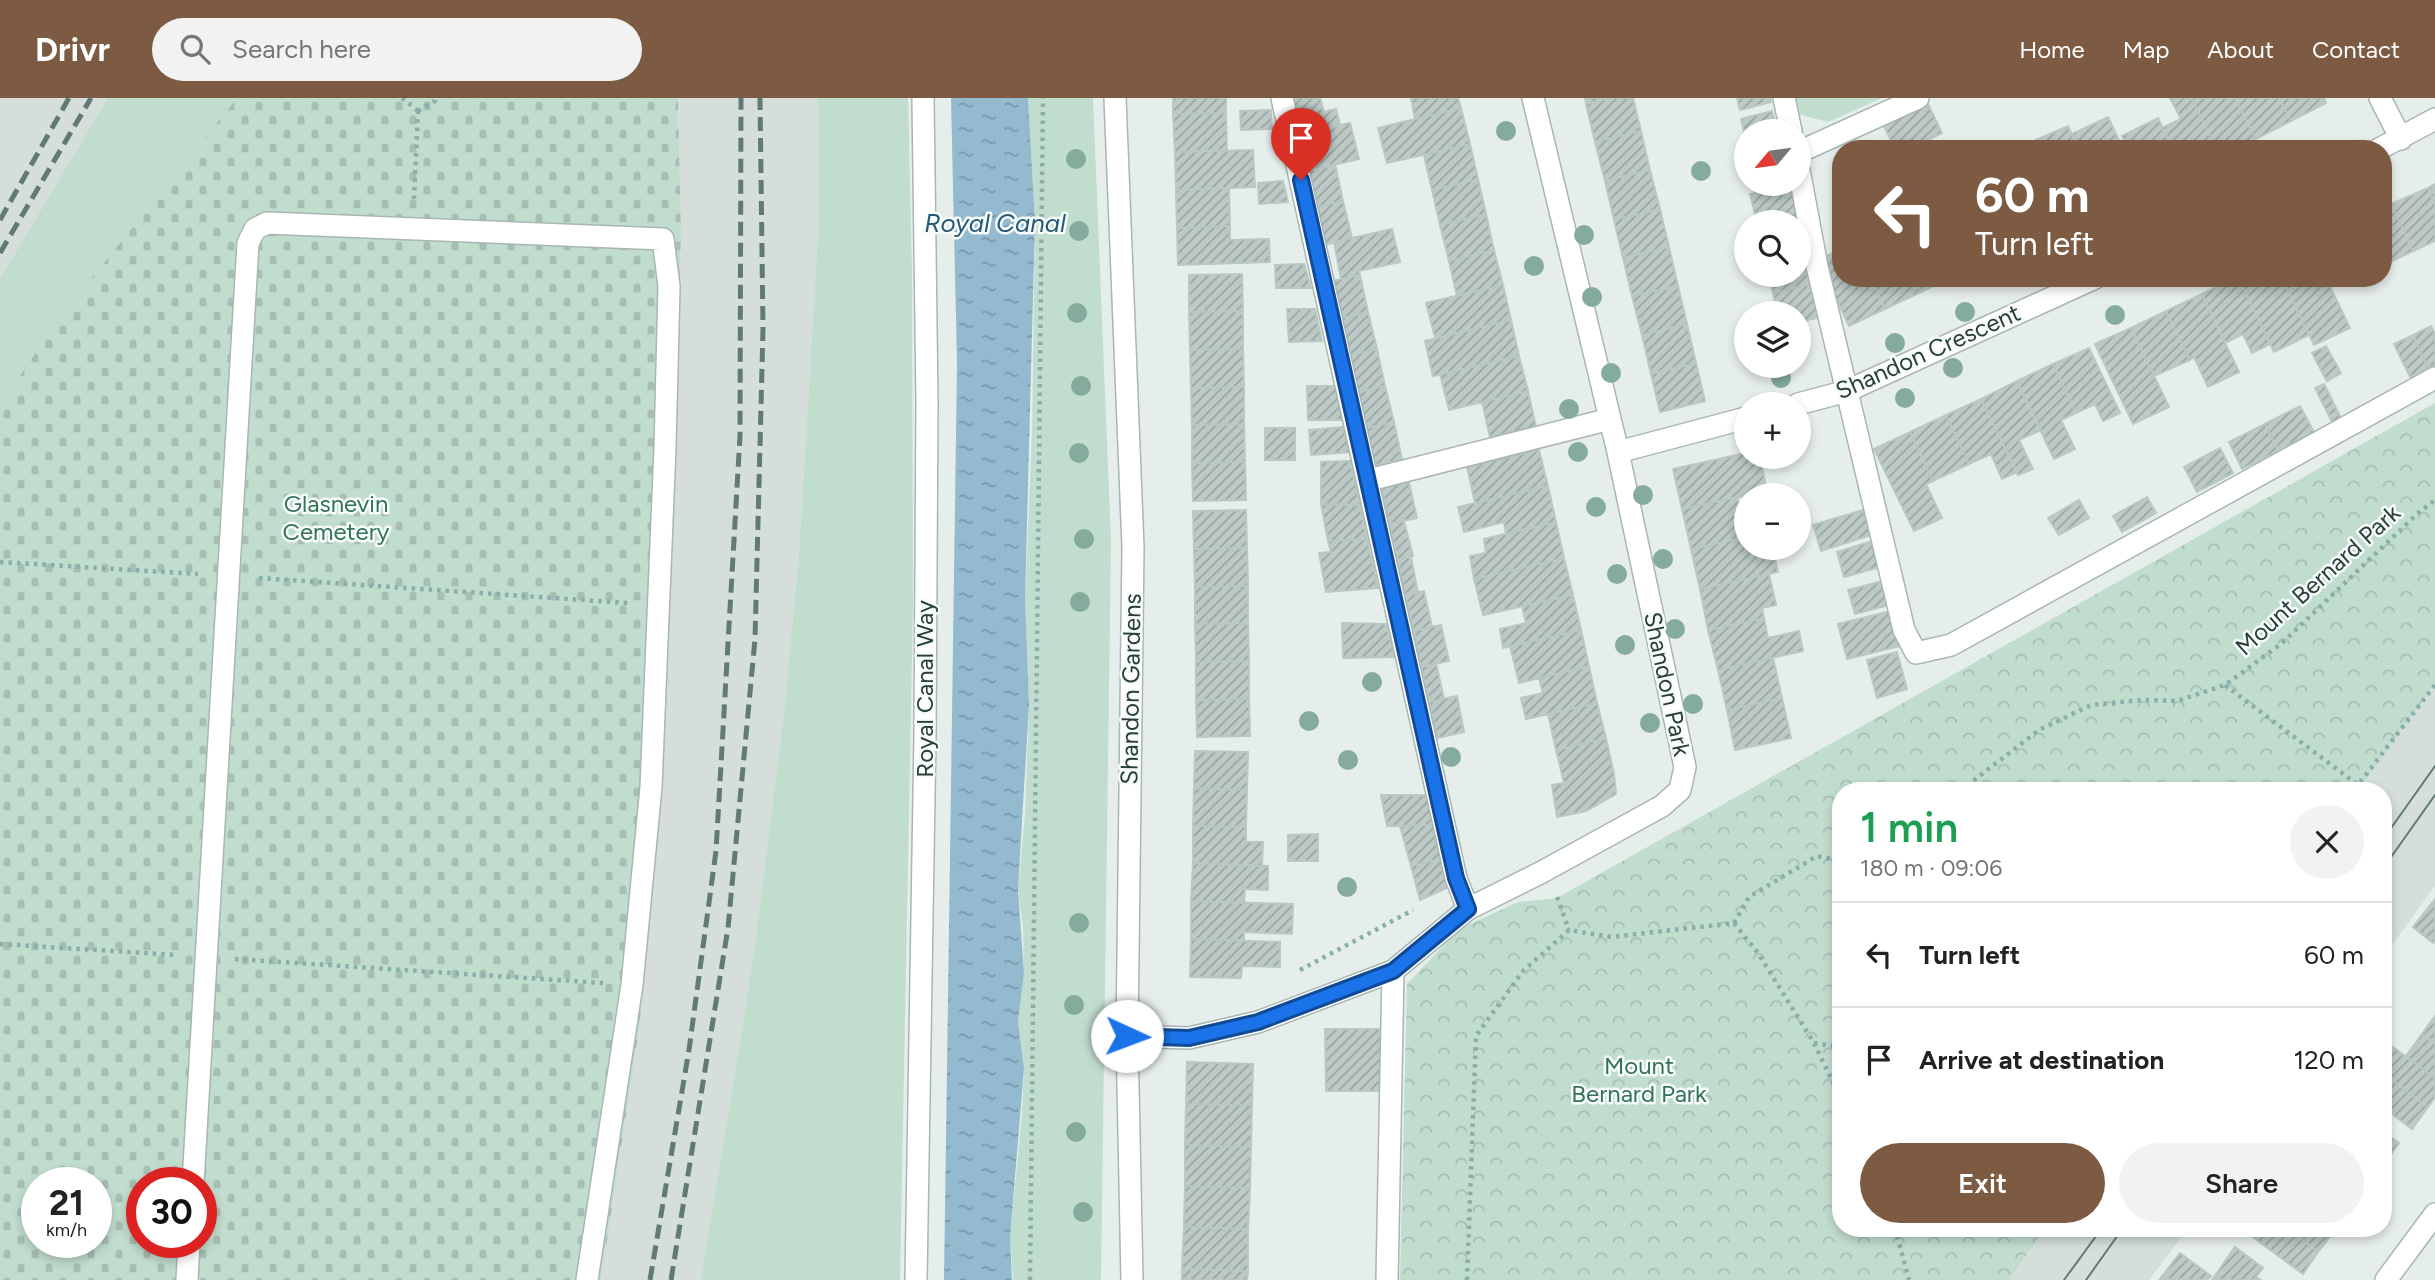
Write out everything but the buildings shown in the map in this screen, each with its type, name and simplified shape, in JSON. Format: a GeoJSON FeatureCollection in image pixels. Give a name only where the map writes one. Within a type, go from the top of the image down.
{"type":"FeatureCollection","features":[{"type":"Feature","properties":{"kind":"street","name":"Royal Canal Way"},"geometry":{"type":"LineString","coordinates":[[916,1280],[927,402],[923,98]]}},
{"type":"Feature","properties":{"kind":"street","name":"Shandon Gardens"},"geometry":{"type":"LineString","coordinates":[[1115,98],[1133,547],[1127,1036],[1132,1280]]}},
{"type":"Feature","properties":{"kind":"street"},"geometry":{"type":"LineString","coordinates":[[1282,98],[1460,887],[1468,909]]}},
{"type":"Feature","properties":{"kind":"street","name":"Shandon Park"},"geometry":{"type":"LineString","coordinates":[[1127,1036],[1189,1038],[1258,1022],[1393,971],[1468,909],[1662,806],[1680,790],[1685,767],[1618,452],[1533,98]]}},
{"type":"Feature","properties":{"kind":"street"},"geometry":{"type":"LineString","coordinates":[[1784,98],[1788,119]]}},
{"type":"Feature","properties":{"kind":"street"},"geometry":{"type":"LineString","coordinates":[[1811,147],[1918,98]]}},
{"type":"Feature","properties":{"kind":"street"},"geometry":{"type":"LineString","coordinates":[[2380,98],[2401,139]]}},
{"type":"Feature","properties":{"kind":"street"},"geometry":{"type":"LineString","coordinates":[[2392,143],[2435,119]]}},
{"type":"Feature","properties":{"kind":"street"},"geometry":{"type":"LineString","coordinates":[[1804,196],[1817,265],[1903,629],[1916,653],[1951,645],[2435,378]]}},
{"type":"Feature","properties":{"kind":"street"},"geometry":{"type":"LineString","coordinates":[[194,1167],[248,243],[255,229],[267,223],[663,239],[668,286],[660,605],[651,787],[632,985],[587,1280]]}},
{"type":"Feature","properties":{"kind":"street","name":"Shandon Crescent"},"geometry":{"type":"LineString","coordinates":[[1811,401],[1847,391],[2075,287]]}},
{"type":"Feature","properties":{"kind":"street"},"geometry":{"type":"LineString","coordinates":[[1369,480],[1610,419]]}},
{"type":"Feature","properties":{"kind":"street"},"geometry":{"type":"LineString","coordinates":[[1618,452],[1734,421]]}},
{"type":"Feature","properties":{"kind":"street"},"geometry":{"type":"LineString","coordinates":[[1387,1280],[1393,971]]}},
{"type":"Feature","properties":{"kind":"street"},"geometry":{"type":"LineString","coordinates":[[2394,1276],[2435,1214]]}},
{"type":"Feature","properties":{"kind":"street"},"geometry":{"type":"LineString","coordinates":[[187,1280],[188,1258]]}},
{"type":"Feature","properties":{"kind":"path"},"geometry":{"type":"LineString","coordinates":[[402,98],[418,111]]}},
{"type":"Feature","properties":{"kind":"path"},"geometry":{"type":"LineString","coordinates":[[418,111],[435,101],[435,98]]}},
{"type":"Feature","properties":{"kind":"path"},"geometry":{"type":"LineString","coordinates":[[1030,1280],[1043,98]]}},
{"type":"Feature","properties":{"kind":"path"},"geometry":{"type":"LineString","coordinates":[[412,228],[418,111]]}},
{"type":"Feature","properties":{"kind":"path","name":"Mount Bernard Park"},"geometry":{"type":"LineString","coordinates":[[1972,782],[2039,730],[2091,705],[2142,700],[2177,701],[2225,685],[2281,644],[2435,500]]}},
{"type":"Feature","properties":{"kind":"path"},"geometry":{"type":"LineString","coordinates":[[0,562],[660,605]]}},
{"type":"Feature","properties":{"kind":"path"},"geometry":{"type":"LineString","coordinates":[[2225,685],[2354,782]]}},
{"type":"Feature","properties":{"kind":"path"},"geometry":{"type":"LineString","coordinates":[[2360,782],[2435,685]]}},
{"type":"Feature","properties":{"kind":"path"},"geometry":{"type":"LineString","coordinates":[[1734,923],[1749,898],[1817,856],[1832,859]]}},
{"type":"Feature","properties":{"kind":"path"},"geometry":{"type":"LineString","coordinates":[[1297,971],[1460,887]]}},
{"type":"Feature","properties":{"kind":"path"},"geometry":{"type":"LineString","coordinates":[[1734,923],[1758,953],[1814,1043],[1832,1080]]}},
{"type":"Feature","properties":{"kind":"path"},"geometry":{"type":"LineString","coordinates":[[1466,1280],[1476,1036],[1523,971],[1569,930],[1611,937],[1734,923]]}},
{"type":"Feature","properties":{"kind":"path"},"geometry":{"type":"LineString","coordinates":[[0,944],[632,985]]}},
{"type":"Feature","properties":{"kind":"path"},"geometry":{"type":"LineString","coordinates":[[1814,1043],[1832,1046]]}},
{"type":"Feature","properties":{"kind":"path"},"geometry":{"type":"LineString","coordinates":[[1897,1237],[1909,1280]]}},
{"type":"Feature","properties":{"kind":"shaded area"},"geometry":{"type":"Polygon","coordinates":[[[0,98],[237,98],[0,405],[0,98]]]}},
{"type":"Feature","properties":{"kind":"shaded area"},"geometry":{"type":"Polygon","coordinates":[[[678,98],[818,98],[819,216],[799,553],[784,711],[753,959],[701,1280],[601,1280],[640,1024],[664,725],[681,234],[678,98]]]}},
{"type":"Feature","properties":{"kind":"shaded area"},"geometry":{"type":"Polygon","coordinates":[[[2435,684],[2435,886],[2392,945],[2392,782],[2364,782],[2435,684]]]}},
{"type":"Feature","properties":{"kind":"shaded area"},"geometry":{"type":"Polygon","coordinates":[[[2039,1237],[2182,1237],[2149,1280],[2009,1280],[2039,1237]]]}},
{"type":"Feature","properties":{"kind":"green space"},"geometry":{"type":"Polygon","coordinates":[[[108,98],[390,98],[0,554],[0,279],[108,98]]]}},
{"type":"Feature","properties":{"kind":"green space","name":"Glasnevin Cemetery"},"geometry":{"type":"Polygon","coordinates":[[[237,98],[678,98],[681,234],[664,725],[640,1024],[601,1280],[0,1280],[0,405],[58,320],[237,98]]]}},
{"type":"Feature","properties":{"kind":"green space"},"geometry":{"type":"Polygon","coordinates":[[[818,98],[908,98],[912,271],[913,603],[900,1280],[701,1280],[753,959],[784,711],[799,553],[819,216],[818,98]]]}},
{"type":"Feature","properties":{"kind":"green space"},"geometry":{"type":"Polygon","coordinates":[[[1028,98],[1093,98],[1111,541],[1101,1280],[1013,1280],[1010,1238],[1024,1068],[1018,1022],[1024,973],[1023,927],[1018,889],[1025,814],[1029,705],[1025,599],[1032,432],[1035,221],[1028,98]]]}},
{"type":"Feature","properties":{"kind":"green space"},"geometry":{"type":"Polygon","coordinates":[[[1791,98],[1882,98],[1828,122],[1794,113],[1791,98]]]}},
{"type":"Feature","properties":{"kind":"green space","name":"Mount Bernard Park"},"geometry":{"type":"Polygon","coordinates":[[[2435,403],[2435,684],[2364,782],[1832,782],[1832,1237],[2039,1237],[2009,1280],[1400,1280],[1407,984],[1459,929],[1518,902],[1557,898],[2435,403]]]}},
{"type":"Feature","properties":{"kind":"water","name":"Royal Canal"},"geometry":{"type":"Polygon","coordinates":[[[951,98],[1028,98],[1035,221],[1025,599],[1029,705],[1018,889],[1024,973],[1018,1022],[1024,1068],[1010,1238],[1012,1280],[944,1280],[957,363],[951,98]]]}},
{"type":"Feature","properties":{"kind":"tram line"},"geometry":{"type":"LineString","coordinates":[[2392,827],[2435,766]]}},
{"type":"Feature","properties":{"kind":"tram line"},"geometry":{"type":"LineString","coordinates":[[2392,856],[2435,795]]}},
{"type":"Feature","properties":{"kind":"tram line"},"geometry":{"type":"LineString","coordinates":[[2064,1280],[2095,1237]]}},
{"type":"Feature","properties":{"kind":"tram line"},"geometry":{"type":"LineString","coordinates":[[2086,1280],[2117,1237]]}},
{"type":"Feature","properties":{"kind":"railway"},"geometry":{"type":"LineString","coordinates":[[0,220],[69,98]]}},
{"type":"Feature","properties":{"kind":"railway"},"geometry":{"type":"LineString","coordinates":[[0,253],[91,98]]}},
{"type":"Feature","properties":{"kind":"railway"},"geometry":{"type":"LineString","coordinates":[[650,1280],[689,1050],[716,851],[740,436],[741,98]]}},
{"type":"Feature","properties":{"kind":"railway"},"geometry":{"type":"LineString","coordinates":[[671,1280],[728,928],[755,639],[763,329],[760,98]]}},
{"type":"Feature","properties":{"kind":"route"},"geometry":{"type":"LineString","coordinates":[[1127,1036],[1189,1038],[1258,1022],[1393,971],[1468,909],[1456,878],[1301,180]]}}]}
